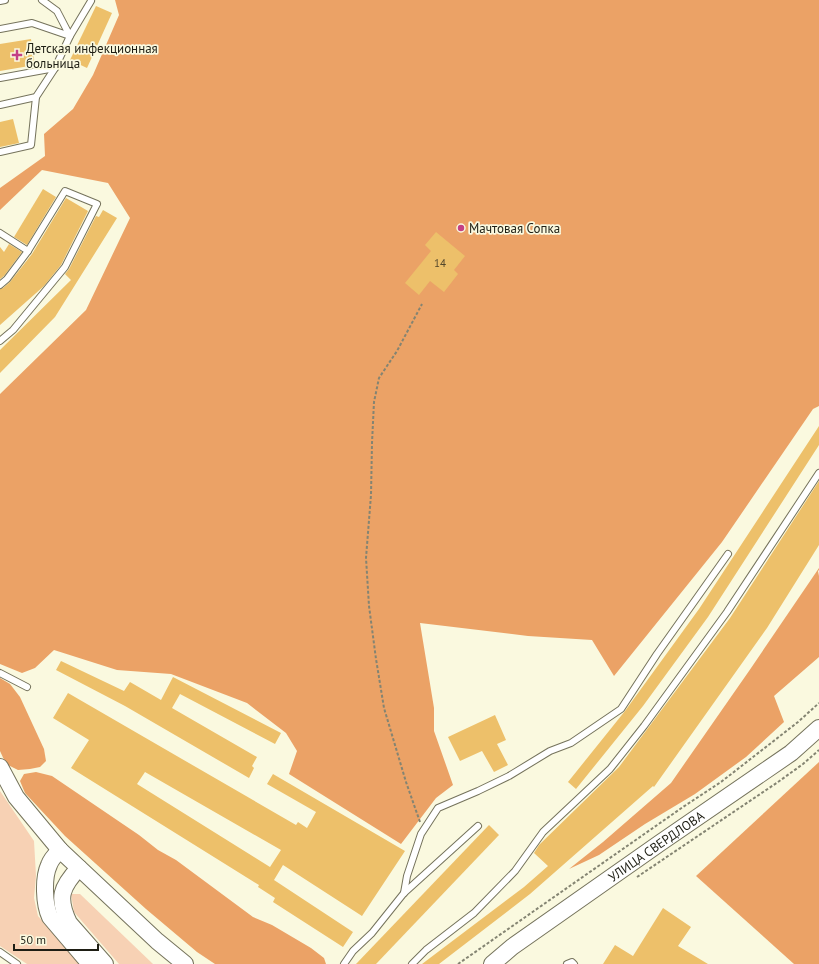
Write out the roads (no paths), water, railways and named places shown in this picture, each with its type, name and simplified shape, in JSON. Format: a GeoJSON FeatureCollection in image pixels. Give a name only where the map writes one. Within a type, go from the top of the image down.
{"type":"FeatureCollection","features":[{"type":"Feature","properties":{"kind":"street","name":"УЛИЦА СВЕРДЛОВА"},"geometry":{"type":"LineString","coordinates":[[492,964],[512,947],[791,753],[819,728]]}},
{"type":"Feature","properties":{"kind":"street"},"geometry":{"type":"LineString","coordinates":[[0,767],[16,797],[60,850],[157,941],[185,964]]}},
{"type":"Feature","properties":{"kind":"street"},"geometry":{"type":"LineString","coordinates":[[60,850],[49,863],[46,870],[44,896],[47,911],[50,917],[90,964]]}},
{"type":"Feature","properties":{"kind":"street"},"geometry":{"type":"LineString","coordinates":[[80,868],[71,877],[64,888],[62,898],[63,906],[69,923],[104,964]]}},
{"type":"Feature","properties":{"kind":"lane"},"geometry":{"type":"LineString","coordinates":[[0,1],[5,0]]}},
{"type":"Feature","properties":{"kind":"lane"},"geometry":{"type":"LineString","coordinates":[[42,0],[57,11],[70,36]]}},
{"type":"Feature","properties":{"kind":"lane"},"geometry":{"type":"LineString","coordinates":[[0,152],[31,145],[36,97],[55,68],[70,36],[91,1]]}},
{"type":"Feature","properties":{"kind":"lane"},"geometry":{"type":"LineString","coordinates":[[0,29],[32,23],[70,36]]}},
{"type":"Feature","properties":{"kind":"lane"},"geometry":{"type":"LineString","coordinates":[[0,78],[55,68]]}},
{"type":"Feature","properties":{"kind":"lane"},"geometry":{"type":"LineString","coordinates":[[0,105],[36,97]]}},
{"type":"Feature","properties":{"kind":"lane"},"geometry":{"type":"LineString","coordinates":[[0,285],[7,279],[28,251],[65,190],[97,204],[65,267],[13,330],[0,341]]}},
{"type":"Feature","properties":{"kind":"lane"},"geometry":{"type":"LineString","coordinates":[[0,233],[28,251]]}},
{"type":"Feature","properties":{"kind":"lane"},"geometry":{"type":"LineString","coordinates":[[412,964],[426,950],[474,913],[515,871],[544,832],[610,769],[644,726],[727,612],[819,473]]}},
{"type":"Feature","properties":{"kind":"lane"},"geometry":{"type":"LineString","coordinates":[[404,893],[407,876],[421,834],[438,808],[478,791],[550,751],[571,743],[621,709],[657,654],[728,554]]}},
{"type":"Feature","properties":{"kind":"lane"},"geometry":{"type":"LineString","coordinates":[[0,674],[26,686]]}},
{"type":"Feature","properties":{"kind":"lane"},"geometry":{"type":"LineString","coordinates":[[344,964],[353,951],[372,933],[404,893],[478,826]]}},
{"type":"Feature","properties":{"kind":"lane"},"geometry":{"type":"LineString","coordinates":[[0,952],[17,964]]}},
{"type":"Feature","properties":{"kind":"lane"},"geometry":{"type":"LineString","coordinates":[[567,964],[572,962],[574,964]]}},
{"type":"Feature","properties":{"kind":"place","name":"Детская инфекционная больница"},"geometry":{"type":"Point","coordinates":[17,55]}},
{"type":"Feature","properties":{"kind":"place","name":"Мачтовая Сопка"},"geometry":{"type":"Point","coordinates":[461,228]}}]}
